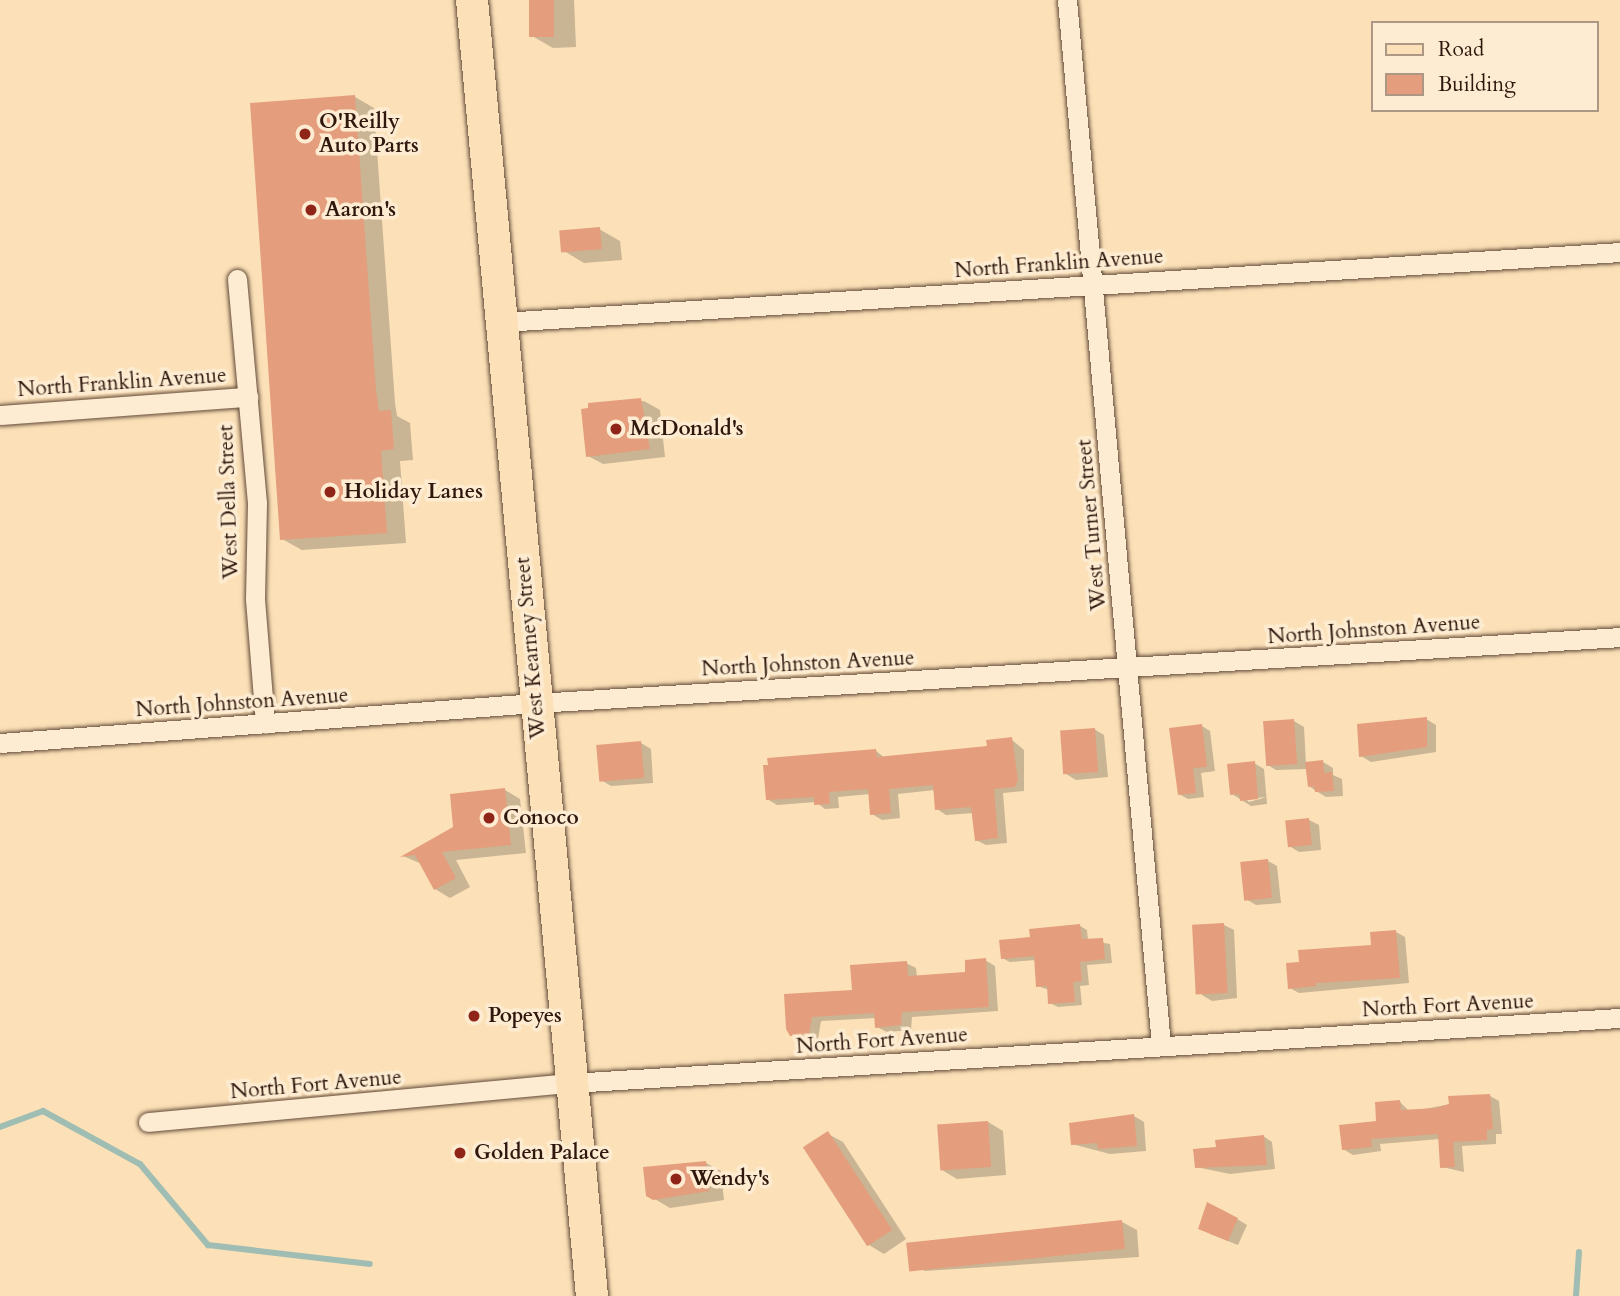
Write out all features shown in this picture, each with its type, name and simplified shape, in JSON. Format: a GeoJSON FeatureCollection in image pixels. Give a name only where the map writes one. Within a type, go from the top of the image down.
{"type":"FeatureCollection","features":[{"type":"Feature","properties":{"kind":"main road","name":"West Kearney Street"},"geometry":{"type":"LineString","coordinates":[[472,0],[592,1296]]}},
{"type":"Feature","properties":{"kind":"street","name":"West Turner Street"},"geometry":{"type":"LineString","coordinates":[[1067,0],[1161,1045]]}},
{"type":"Feature","properties":{"kind":"street","name":"North Franklin Avenue"},"geometry":{"type":"LineString","coordinates":[[502,322],[1620,251]]}},
{"type":"Feature","properties":{"kind":"street","name":"West Della Street"},"geometry":{"type":"LineString","coordinates":[[237,279],[248,397],[265,724]]}},
{"type":"Feature","properties":{"kind":"street","name":"North Franklin Avenue"},"geometry":{"type":"LineString","coordinates":[[0,415],[248,397]]}},
{"type":"Feature","properties":{"kind":"street","name":"North Johnston Avenue"},"geometry":{"type":"LineString","coordinates":[[0,743],[537,703],[1620,637]]}},
{"type":"Feature","properties":{"kind":"street","name":"North Fort Avenue"},"geometry":{"type":"LineString","coordinates":[[148,1122],[571,1083],[1620,1018]]}},
{"type":"Feature","properties":{"kind":"building"},"geometry":{"type":"Polygon","coordinates":[[[529,0],[554,0],[554,37],[529,37],[529,0]]]}},
{"type":"Feature","properties":{"kind":"building"},"geometry":{"type":"Polygon","coordinates":[[[355,95],[376,390],[379,411],[391,410],[394,449],[381,451],[387,533],[280,540],[250,103],[355,95]]]}},
{"type":"Feature","properties":{"kind":"building"},"geometry":{"type":"Polygon","coordinates":[[[600,227],[602,249],[561,252],[559,231],[600,227]]]}},
{"type":"Feature","properties":{"kind":"building","name":"McDonald's"},"geometry":{"type":"Polygon","coordinates":[[[641,398],[650,449],[586,457],[581,409],[588,408],[588,403],[641,398]]]}},
{"type":"Feature","properties":{"kind":"building"},"geometry":{"type":"Polygon","coordinates":[[[1427,717],[1427,747],[1359,757],[1357,724],[1427,717]]]}},
{"type":"Feature","properties":{"kind":"building"},"geometry":{"type":"Polygon","coordinates":[[[1294,719],[1297,764],[1266,766],[1263,721],[1294,719]]]}},
{"type":"Feature","properties":{"kind":"building"},"geometry":{"type":"Polygon","coordinates":[[[1202,724],[1207,767],[1193,768],[1196,793],[1178,795],[1169,728],[1202,724]]]}},
{"type":"Feature","properties":{"kind":"building"},"geometry":{"type":"Polygon","coordinates":[[[1095,728],[1098,772],[1063,774],[1060,730],[1095,728]]]}},
{"type":"Feature","properties":{"kind":"building"},"geometry":{"type":"Polygon","coordinates":[[[1012,737],[1018,780],[1015,787],[994,789],[998,838],[975,841],[971,807],[935,810],[933,785],[889,789],[891,813],[870,815],[868,789],[829,792],[830,804],[814,805],[814,797],[766,800],[763,765],[768,765],[767,758],[876,749],[877,757],[987,746],[986,740],[1012,737]]]}},
{"type":"Feature","properties":{"kind":"building"},"geometry":{"type":"Polygon","coordinates":[[[641,741],[644,778],[599,782],[596,745],[641,741]]]}},
{"type":"Feature","properties":{"kind":"building"},"geometry":{"type":"Polygon","coordinates":[[[1323,760],[1324,773],[1332,772],[1334,791],[1315,792],[1314,786],[1308,787],[1305,762],[1323,760]]]}},
{"type":"Feature","properties":{"kind":"building"},"geometry":{"type":"Polygon","coordinates":[[[1255,761],[1258,799],[1240,801],[1239,794],[1230,795],[1227,764],[1255,761]]]}},
{"type":"Feature","properties":{"kind":"building"},"geometry":{"type":"Polygon","coordinates":[[[505,788],[511,845],[442,852],[456,878],[434,890],[415,855],[400,857],[453,827],[450,794],[505,788]]]}},
{"type":"Feature","properties":{"kind":"building"},"geometry":{"type":"Polygon","coordinates":[[[1309,818],[1312,845],[1288,847],[1285,821],[1309,818]]]}},
{"type":"Feature","properties":{"kind":"building"},"geometry":{"type":"Polygon","coordinates":[[[1268,859],[1272,898],[1244,901],[1240,862],[1268,859]]]}},
{"type":"Feature","properties":{"kind":"building"},"geometry":{"type":"Polygon","coordinates":[[[1224,923],[1228,993],[1196,995],[1192,925],[1224,923]]]}},
{"type":"Feature","properties":{"kind":"building"},"geometry":{"type":"Polygon","coordinates":[[[1080,924],[1082,939],[1103,938],[1105,959],[1080,962],[1082,981],[1073,982],[1075,1002],[1048,1004],[1047,986],[1036,987],[1034,956],[1001,959],[999,940],[1030,937],[1029,929],[1080,924]]]}},
{"type":"Feature","properties":{"kind":"building"},"geometry":{"type":"Polygon","coordinates":[[[1396,930],[1400,978],[1316,983],[1316,986],[1288,989],[1286,963],[1299,962],[1298,950],[1371,945],[1370,932],[1396,930]]]}},
{"type":"Feature","properties":{"kind":"building"},"geometry":{"type":"Polygon","coordinates":[[[986,958],[989,1007],[902,1012],[901,1025],[875,1028],[874,1013],[812,1017],[809,1035],[790,1036],[786,1029],[784,994],[852,990],[850,965],[907,961],[908,976],[965,972],[965,960],[986,958]]]}},
{"type":"Feature","properties":{"kind":"building"},"geometry":{"type":"Polygon","coordinates":[[[1490,1094],[1493,1129],[1487,1130],[1487,1140],[1453,1142],[1455,1167],[1440,1168],[1438,1134],[1371,1139],[1372,1147],[1342,1150],[1339,1125],[1376,1121],[1375,1102],[1400,1100],[1401,1110],[1436,1108],[1449,1104],[1448,1096],[1490,1094]]]}},
{"type":"Feature","properties":{"kind":"building"},"geometry":{"type":"Polygon","coordinates":[[[1134,1114],[1137,1146],[1098,1149],[1097,1143],[1071,1145],[1069,1123],[1134,1114]]]}},
{"type":"Feature","properties":{"kind":"building"},"geometry":{"type":"Polygon","coordinates":[[[988,1121],[991,1167],[940,1170],[937,1125],[988,1121]]]}},
{"type":"Feature","properties":{"kind":"building"},"geometry":{"type":"Polygon","coordinates":[[[828,1131],[892,1230],[867,1246],[803,1147],[828,1131]]]}},
{"type":"Feature","properties":{"kind":"building"},"geometry":{"type":"Polygon","coordinates":[[[1264,1135],[1267,1165],[1195,1168],[1193,1149],[1216,1147],[1215,1140],[1264,1135]]]}},
{"type":"Feature","properties":{"kind":"building","name":"Wendy's"},"geometry":{"type":"Polygon","coordinates":[[[706,1161],[709,1191],[653,1200],[646,1196],[643,1167],[706,1161]]]}},
{"type":"Feature","properties":{"kind":"building"},"geometry":{"type":"Polygon","coordinates":[[[1207,1202],[1238,1218],[1228,1241],[1198,1229],[1207,1202]]]}},
{"type":"Feature","properties":{"kind":"building"},"geometry":{"type":"Polygon","coordinates":[[[1122,1220],[1125,1249],[909,1272],[906,1243],[1122,1220]]]}},
{"type":"Feature","properties":{"kind":"waterway"},"geometry":{"type":"LineString","coordinates":[[0,1127],[43,1111],[140,1164],[208,1245],[370,1264]]}},
{"type":"Feature","properties":{"kind":"waterway"},"geometry":{"type":"LineString","coordinates":[[1576,1296],[1579,1252]]}},
{"type":"Feature","properties":{"kind":"place","name":"O'Reilly Auto Parts"},"geometry":{"type":"Point","coordinates":[305,134]}},
{"type":"Feature","properties":{"kind":"place","name":"Aaron's"},"geometry":{"type":"Point","coordinates":[311,210]}},
{"type":"Feature","properties":{"kind":"place","name":"McDonald's"},"geometry":{"type":"Point","coordinates":[616,429]}},
{"type":"Feature","properties":{"kind":"place","name":"Holiday Lanes"},"geometry":{"type":"Point","coordinates":[330,492]}},
{"type":"Feature","properties":{"kind":"place","name":"Conoco"},"geometry":{"type":"Point","coordinates":[489,818]}},
{"type":"Feature","properties":{"kind":"place","name":"Popeyes"},"geometry":{"type":"Point","coordinates":[474,1016]}},
{"type":"Feature","properties":{"kind":"place","name":"Golden Palace"},"geometry":{"type":"Point","coordinates":[460,1153]}},
{"type":"Feature","properties":{"kind":"place","name":"Wendy's"},"geometry":{"type":"Point","coordinates":[676,1179]}}]}
